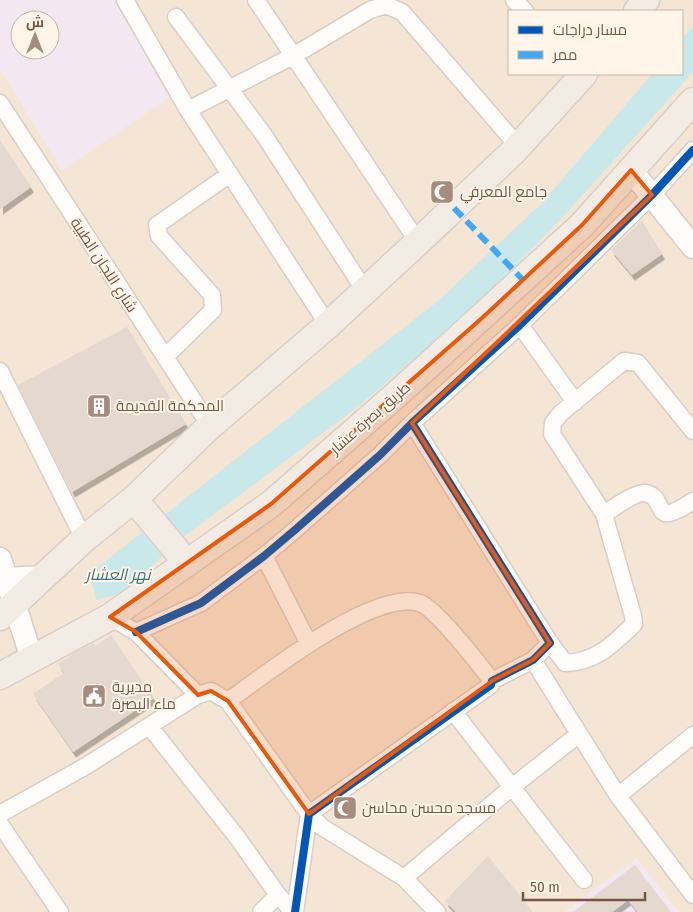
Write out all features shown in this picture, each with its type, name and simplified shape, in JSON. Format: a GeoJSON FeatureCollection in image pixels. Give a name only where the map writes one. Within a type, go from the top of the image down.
{"type":"FeatureCollection","features":[{"type":"Feature","properties":{"kind":"main road"},"geometry":{"type":"LineString","coordinates":[[637,10],[646,0]]}},
{"type":"Feature","properties":{"kind":"main road"},"geometry":{"type":"LineString","coordinates":[[7,610],[49,574],[84,539],[139,505],[210,426],[328,325],[418,242],[518,146],[582,75]]}},
{"type":"Feature","properties":{"kind":"main road","name":"طريق بصرة عشار"},"geometry":{"type":"LineString","coordinates":[[0,676],[110,617],[182,558],[270,504],[397,394],[582,226],[693,101]]}},
{"type":"Feature","properties":{"kind":"main road"},"geometry":{"type":"LineString","coordinates":[[139,505],[182,558]]}},
{"type":"Feature","properties":{"kind":"street"},"geometry":{"type":"LineString","coordinates":[[125,0],[188,110],[328,325]]}},
{"type":"Feature","properties":{"kind":"street"},"geometry":{"type":"LineString","coordinates":[[256,0],[418,242]]}},
{"type":"Feature","properties":{"kind":"street"},"geometry":{"type":"LineString","coordinates":[[514,0],[524,10]]}},
{"type":"Feature","properties":{"kind":"street"},"geometry":{"type":"LineString","coordinates":[[188,110],[293,56],[370,10],[386,5],[402,12],[518,146]]}},
{"type":"Feature","properties":{"kind":"street"},"geometry":{"type":"LineString","coordinates":[[176,17],[264,134],[366,291]]}},
{"type":"Feature","properties":{"kind":"street","name":"شارع اللجان الطبية"},"geometry":{"type":"LineString","coordinates":[[0,103],[210,426]]}},
{"type":"Feature","properties":{"kind":"street"},"geometry":{"type":"LineString","coordinates":[[136,632],[201,603],[264,556],[380,455],[412,423],[520,325],[652,195],[693,150]]}},
{"type":"Feature","properties":{"kind":"street"},"geometry":{"type":"LineString","coordinates":[[631,170],[693,247]]}},
{"type":"Feature","properties":{"kind":"street"},"geometry":{"type":"LineString","coordinates":[[165,357],[213,310],[212,295],[160,236],[157,225],[230,174]]}},
{"type":"Feature","properties":{"kind":"street"},"geometry":{"type":"LineString","coordinates":[[520,325],[575,402]]}},
{"type":"Feature","properties":{"kind":"street"},"geometry":{"type":"LineString","coordinates":[[412,423],[550,643],[565,663],[582,663],[611,647],[634,624],[604,514],[552,434],[553,423],[624,361],[631,361],[638,363],[693,431]]}},
{"type":"Feature","properties":{"kind":"street"},"geometry":{"type":"LineString","coordinates":[[0,371],[84,539]]}},
{"type":"Feature","properties":{"kind":"street"},"geometry":{"type":"LineString","coordinates":[[604,514],[638,494],[646,494],[652,497],[662,511],[667,514],[675,513],[693,501]]}},
{"type":"Feature","properties":{"kind":"street"},"geometry":{"type":"LineString","coordinates":[[264,556],[309,644]]}},
{"type":"Feature","properties":{"kind":"street"},"geometry":{"type":"LineString","coordinates":[[32,659],[7,610],[2,570],[49,574]]}},
{"type":"Feature","properties":{"kind":"street"},"geometry":{"type":"LineString","coordinates":[[228,701],[309,644],[376,607],[400,601],[422,603],[458,638],[492,681]]}},
{"type":"Feature","properties":{"kind":"street"},"geometry":{"type":"LineString","coordinates":[[110,617],[136,632],[198,695]]}},
{"type":"Feature","properties":{"kind":"street"},"geometry":{"type":"LineString","coordinates":[[294,912],[309,814],[491,685],[492,681],[533,660],[550,643]]}},
{"type":"Feature","properties":{"kind":"street"},"geometry":{"type":"LineString","coordinates":[[533,660],[618,796],[693,895]]}},
{"type":"Feature","properties":{"kind":"street"},"geometry":{"type":"LineString","coordinates":[[0,814],[86,766],[198,695],[211,691],[228,701],[309,814],[322,827],[404,878],[437,912]]}},
{"type":"Feature","properties":{"kind":"street"},"geometry":{"type":"LineString","coordinates":[[453,711],[584,880]]}},
{"type":"Feature","properties":{"kind":"street"},"geometry":{"type":"LineString","coordinates":[[149,726],[237,837],[278,895],[294,912]]}},
{"type":"Feature","properties":{"kind":"street"},"geometry":{"type":"LineString","coordinates":[[404,878],[512,787],[579,734]]}},
{"type":"Feature","properties":{"kind":"street"},"geometry":{"type":"LineString","coordinates":[[618,796],[693,735]]}},
{"type":"Feature","properties":{"kind":"street"},"geometry":{"type":"LineString","coordinates":[[0,824],[60,912]]}},
{"type":"Feature","properties":{"kind":"street"},"geometry":{"type":"LineString","coordinates":[[261,912],[278,895]]}},
{"type":"Feature","properties":{"kind":"highlighted area"},"geometry":{"type":"Polygon","coordinates":[[[631,170],[652,195],[412,423],[550,643],[533,660],[492,681],[309,814],[228,701],[211,691],[198,695],[136,632],[110,617],[271,504],[482,318],[582,225],[631,170]]]}},
{"type":"Feature","properties":{"kind":"shaded area"},"geometry":{"type":"Polygon","coordinates":[[[0,0],[693,0],[693,912],[0,912],[0,0]]]}},
{"type":"Feature","properties":{"kind":"shaded area"},"geometry":{"type":"Polygon","coordinates":[[[0,0],[114,0],[169,98],[62,170],[0,69],[0,0]]]}},
{"type":"Feature","properties":{"kind":"shaded area"},"geometry":{"type":"Polygon","coordinates":[[[637,858],[679,912],[564,911],[637,858]]]}},
{"type":"Feature","properties":{"kind":"water","name":"نهر العشار"},"geometry":{"type":"Polygon","coordinates":[[[693,26],[693,72],[571,208],[472,310],[351,412],[187,534],[123,593],[97,600],[89,574],[438,301],[543,202],[651,75],[683,75],[683,38],[693,26]]]}},
{"type":"Feature","properties":{"kind":"building"},"geometry":{"type":"Polygon","coordinates":[[[0,140],[31,187],[0,209],[0,140]]]}},
{"type":"Feature","properties":{"kind":"building"},"geometry":{"type":"Polygon","coordinates":[[[642,221],[662,254],[632,275],[611,250],[642,221]]]}},
{"type":"Feature","properties":{"kind":"building","name":"المحكمة القديمة"},"geometry":{"type":"Polygon","coordinates":[[[127,327],[186,424],[72,492],[18,385],[127,327]]]}},
{"type":"Feature","properties":{"kind":"building","name":"مديرية ماء البصرة"},"geometry":{"type":"Polygon","coordinates":[[[111,635],[154,698],[73,752],[33,694],[64,673],[58,664],[94,643],[96,646],[111,635]]]}},
{"type":"Feature","properties":{"kind":"building"},"geometry":{"type":"Polygon","coordinates":[[[488,856],[533,912],[456,912],[445,901],[488,856]]]}},
{"type":"Feature","properties":{"kind":"building"},"geometry":{"type":"Polygon","coordinates":[[[635,865],[671,912],[638,912],[628,900],[612,912],[573,912],[635,865]]]}},
{"type":"Feature","properties":{"kind":"marked path"},"geometry":{"type":"LineString","coordinates":[[454,208],[523,280]]}},
{"type":"Feature","properties":{"kind":"cycle path"},"geometry":{"type":"LineString","coordinates":[[136,632],[201,603],[264,556],[296,529],[380,455],[412,423],[520,325],[652,195],[693,150]]}},
{"type":"Feature","properties":{"kind":"cycle path"},"geometry":{"type":"LineString","coordinates":[[295,912],[309,814],[491,685],[492,681],[533,660],[550,643],[412,423]]}},
{"type":"Feature","properties":{"kind":"place","name":"جامع المعرفي"},"geometry":{"type":"Point","coordinates":[442,192]}},
{"type":"Feature","properties":{"kind":"place","name":"المحكمة القديمة"},"geometry":{"type":"Point","coordinates":[99,406]}},
{"type":"Feature","properties":{"kind":"place","name":"مديرية ماء البصرة"},"geometry":{"type":"Point","coordinates":[94,696]}},
{"type":"Feature","properties":{"kind":"place","name":"مسجد محسن محاسن"},"geometry":{"type":"Point","coordinates":[345,808]}}]}
